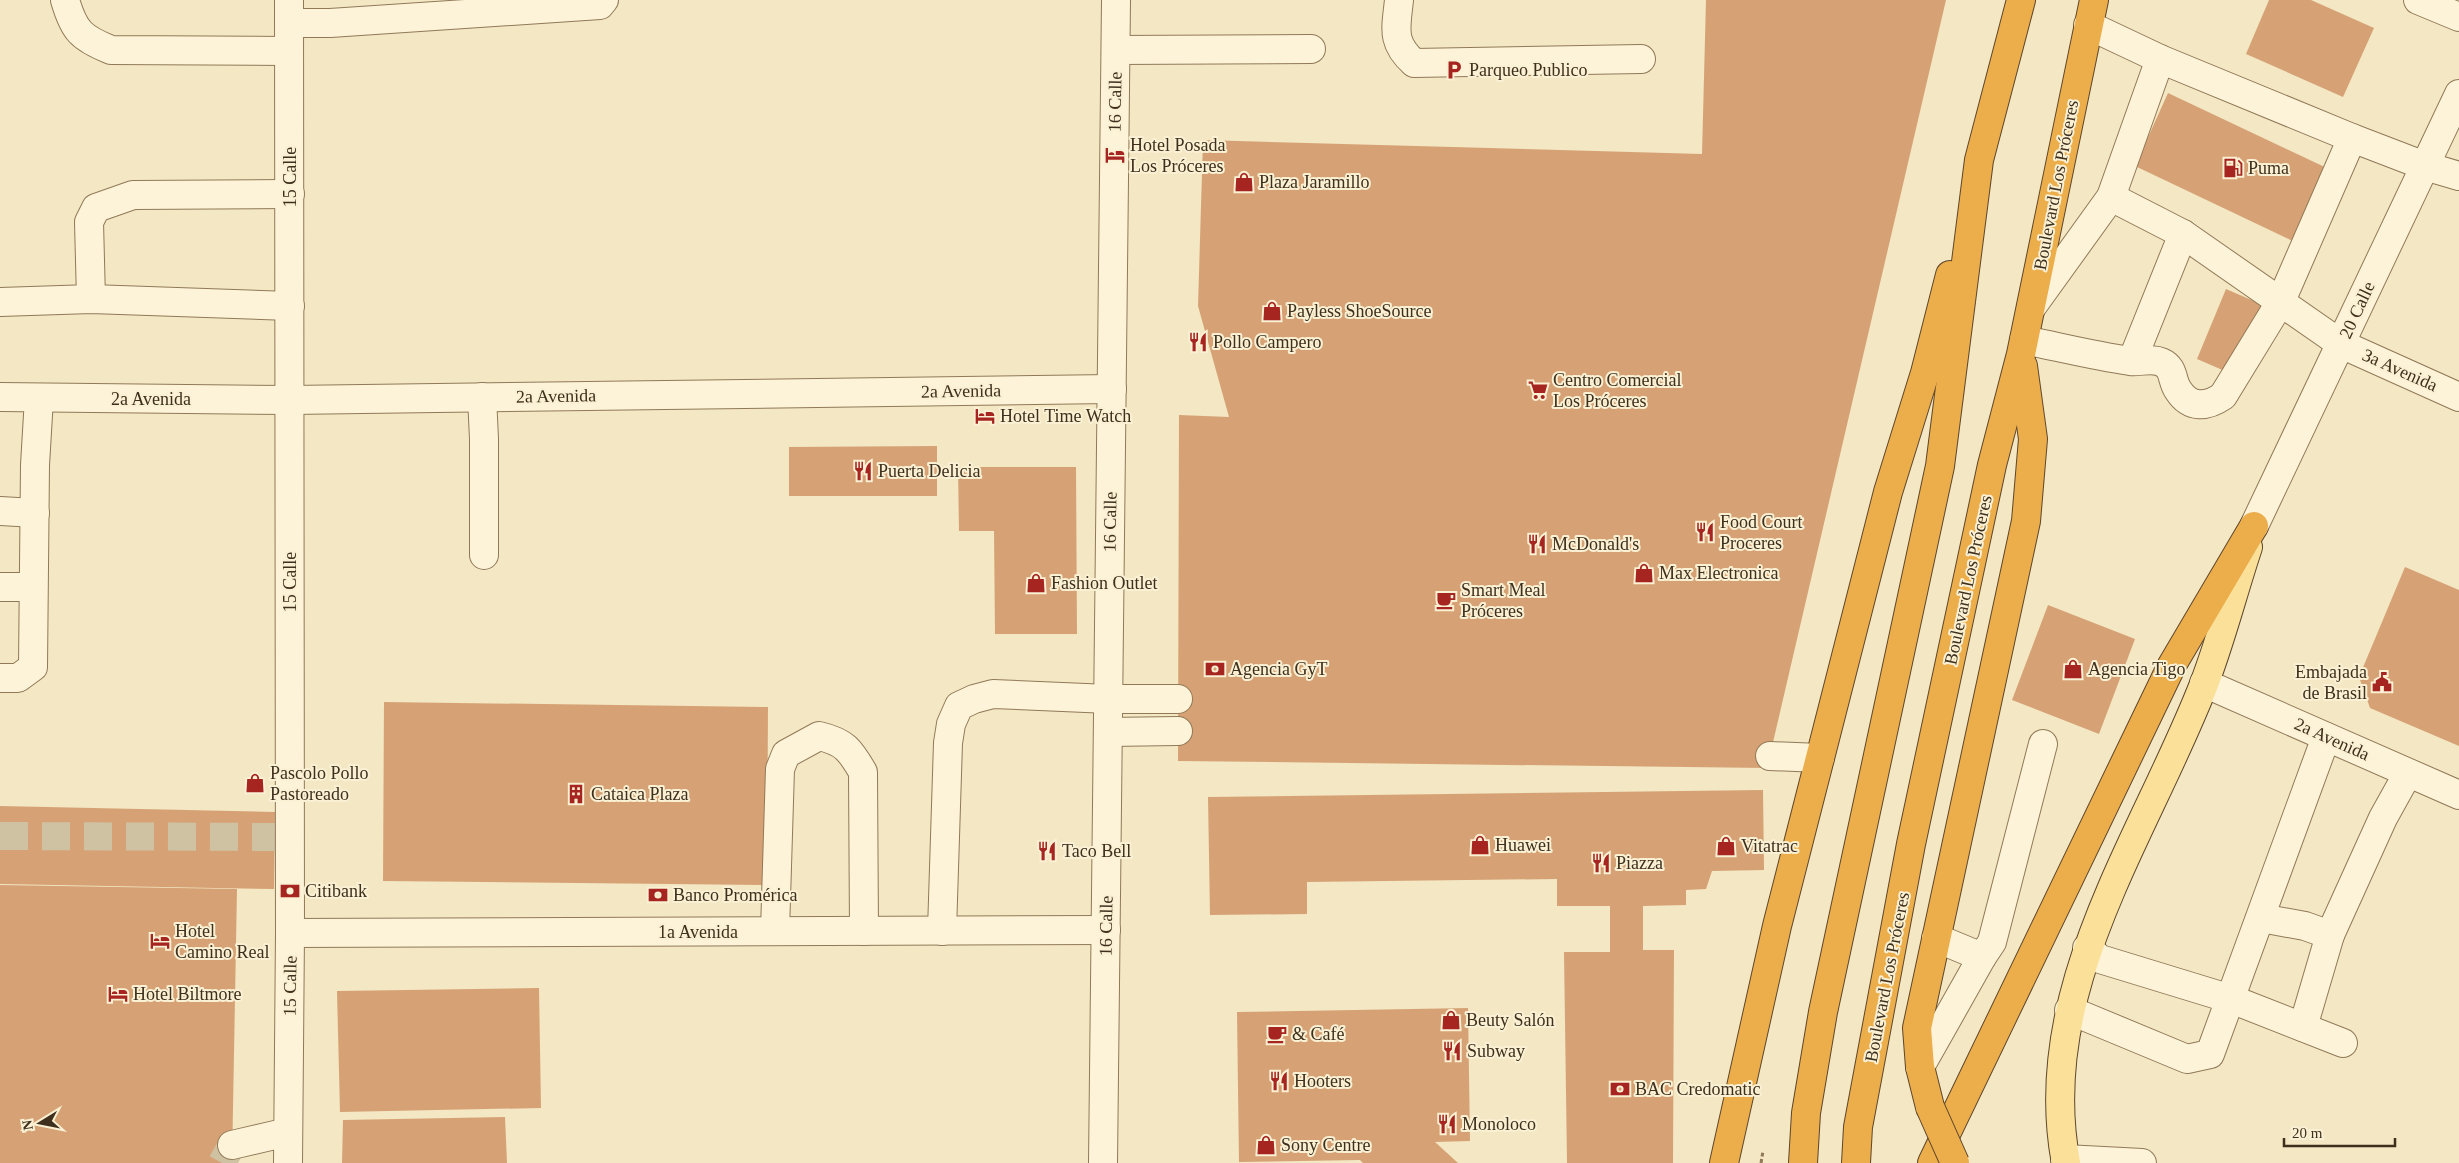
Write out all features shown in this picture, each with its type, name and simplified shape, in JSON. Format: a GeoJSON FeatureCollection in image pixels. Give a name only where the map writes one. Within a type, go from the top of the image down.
{"type":"FeatureCollection","features":[{"type":"Feature","properties":{"kind":"highway"},"geometry":{"type":"LineString","coordinates":[[1724,1163],[1777,926],[1885,502],[1925,373],[2020,0]]}},
{"type":"Feature","properties":{"kind":"highway","name":"Boulevard Los Próceres"},"geometry":{"type":"LineString","coordinates":[[1856,1163],[1858,1127],[1911,844],[1992,465],[2023,347],[2091,12]]}},
{"type":"Feature","properties":{"kind":"highway"},"geometry":{"type":"LineString","coordinates":[[1803,1163],[1806,1113],[1823,1012],[1940,466],[1979,160]]}},
{"type":"Feature","properties":{"kind":"highway"},"geometry":{"type":"LineString","coordinates":[[1954,1163],[1930,1107],[1920,1067],[1918,1028],[2026,521],[2033,438],[2023,347]]}},
{"type":"Feature","properties":{"kind":"highway"},"geometry":{"type":"LineString","coordinates":[[1932,1163],[2172,665],[2254,526]]}},
{"type":"Feature","properties":{"kind":"main road"},"geometry":{"type":"LineString","coordinates":[[2066,1161],[2059,1093],[2069,1010],[2087,948],[2204,684],[2254,526]]}},
{"type":"Feature","properties":{"kind":"street"},"geometry":{"type":"LineString","coordinates":[[65,0],[71,23],[92,42],[112,50],[289,50]]}},
{"type":"Feature","properties":{"kind":"street"},"geometry":{"type":"LineString","coordinates":[[289,11],[330,23],[600,5],[604,0]]}},
{"type":"Feature","properties":{"kind":"street","name":"16 Calle"},"geometry":{"type":"LineString","coordinates":[[1103,1163],[1116,0]]}},
{"type":"Feature","properties":{"kind":"street"},"geometry":{"type":"LineString","coordinates":[[1399,0],[1396,30],[1400,51],[1414,63],[1641,60]]}},
{"type":"Feature","properties":{"kind":"street"},"geometry":{"type":"LineString","coordinates":[[2418,0],[2459,18]]}},
{"type":"Feature","properties":{"kind":"street","name":"15 Calle"},"geometry":{"type":"LineString","coordinates":[[288,1163],[290,934],[282,837],[290,400],[289,11]]}},
{"type":"Feature","properties":{"kind":"street"},"geometry":{"type":"LineString","coordinates":[[2091,12],[2160,59],[2352,138],[2425,166],[2459,176]]}},
{"type":"Feature","properties":{"kind":"street"},"geometry":{"type":"LineString","coordinates":[[1116,50],[1312,50]]}},
{"type":"Feature","properties":{"kind":"street"},"geometry":{"type":"LineString","coordinates":[[2031,308],[2111,197],[2160,59]]}},
{"type":"Feature","properties":{"kind":"street","name":"20 Calle"},"geometry":{"type":"LineString","coordinates":[[2254,526],[2459,94]]}},
{"type":"Feature","properties":{"kind":"street"},"geometry":{"type":"LineString","coordinates":[[2023,347],[2132,361],[2160,362],[2173,372],[2177,389],[2189,403],[2202,406],[2212,404],[2223,396],[2281,301],[2352,138]]}},
{"type":"Feature","properties":{"kind":"street"},"geometry":{"type":"LineString","coordinates":[[91,299],[89,222],[96,208],[133,195],[290,194]]}},
{"type":"Feature","properties":{"kind":"street","name":"3a Avenida"},"geometry":{"type":"LineString","coordinates":[[2111,197],[2183,234],[2341,344],[2459,397]]}},
{"type":"Feature","properties":{"kind":"street"},"geometry":{"type":"LineString","coordinates":[[2132,361],[2183,234]]}},
{"type":"Feature","properties":{"kind":"street"},"geometry":{"type":"LineString","coordinates":[[0,302],[91,299],[290,306]]}},
{"type":"Feature","properties":{"kind":"street","name":"2a Avenida"},"geometry":{"type":"LineString","coordinates":[[0,398],[290,400],[1112,389]]}},
{"type":"Feature","properties":{"kind":"street"},"geometry":{"type":"LineString","coordinates":[[0,678],[18,678],[33,667],[33,586],[39,398]]}},
{"type":"Feature","properties":{"kind":"street"},"geometry":{"type":"LineString","coordinates":[[482,398],[484,556]]}},
{"type":"Feature","properties":{"kind":"street"},"geometry":{"type":"LineString","coordinates":[[0,511],[35,513]]}},
{"type":"Feature","properties":{"kind":"street"},"geometry":{"type":"LineString","coordinates":[[0,587],[33,586]]}},
{"type":"Feature","properties":{"kind":"street","name":"2a Avenida"},"geometry":{"type":"LineString","coordinates":[[2204,684],[2459,795]]}},
{"type":"Feature","properties":{"kind":"street"},"geometry":{"type":"LineString","coordinates":[[942,931],[948,743],[951,724],[960,706],[974,699],[993,694],[1109,699],[1178,699]]}},
{"type":"Feature","properties":{"kind":"street"},"geometry":{"type":"LineString","coordinates":[[1108,732],[1178,731]]}},
{"type":"Feature","properties":{"kind":"street"},"geometry":{"type":"LineString","coordinates":[[775,931],[780,769],[786,754],[819,736],[836,740],[851,751],[863,772],[864,931]]}},
{"type":"Feature","properties":{"kind":"street"},"geometry":{"type":"LineString","coordinates":[[2069,1010],[2187,1060],[2210,1054],[2326,737]]}},
{"type":"Feature","properties":{"kind":"street"},"geometry":{"type":"LineString","coordinates":[[1920,1067],[1992,942],[2043,744]]}},
{"type":"Feature","properties":{"kind":"street"},"geometry":{"type":"LineString","coordinates":[[1770,756],[1820,758]]}},
{"type":"Feature","properties":{"kind":"street"},"geometry":{"type":"LineString","coordinates":[[2303,1028],[2330,935],[2383,818],[2408,773]]}},
{"type":"Feature","properties":{"kind":"street"},"geometry":{"type":"LineString","coordinates":[[2261,918],[2305,926],[2330,935]]}},
{"type":"Feature","properties":{"kind":"street","name":"1a Avenida"},"geometry":{"type":"LineString","coordinates":[[290,934],[1106,930]]}},
{"type":"Feature","properties":{"kind":"street"},"geometry":{"type":"LineString","coordinates":[[1936,938],[1982,957]]}},
{"type":"Feature","properties":{"kind":"street"},"geometry":{"type":"LineString","coordinates":[[2087,948],[2100,959],[2231,999],[2343,1043]]}},
{"type":"Feature","properties":{"kind":"street"},"geometry":{"type":"LineString","coordinates":[[232,1145],[288,1132]]}},
{"type":"Feature","properties":{"kind":"street"},"geometry":{"type":"LineString","coordinates":[[2066,1161],[2142,1163]]}},
{"type":"Feature","properties":{"kind":"building","name":"Centro Comercial Los Próceres"},"geometry":{"type":"Polygon","coordinates":[[[1706,0],[1946,0],[1767,768],[1178,761],[1179,415],[1229,417],[1198,306],[1203,140],[1702,154],[1706,0]]]}},
{"type":"Feature","properties":{"kind":"building"},"geometry":{"type":"Polygon","coordinates":[[[2269,0],[2311,0],[2374,28],[2343,97],[2246,54],[2269,0]]]}},
{"type":"Feature","properties":{"kind":"building","name":"Puma"},"geometry":{"type":"Polygon","coordinates":[[[2168,93],[2331,170],[2297,243],[2135,166],[2168,93]]]}},
{"type":"Feature","properties":{"kind":"building"},"geometry":{"type":"Polygon","coordinates":[[[2226,289],[2263,305],[2234,375],[2197,359],[2226,289]]]}},
{"type":"Feature","properties":{"kind":"building","name":"Puerta Delicia"},"geometry":{"type":"Polygon","coordinates":[[[937,446],[937,496],[789,496],[789,447],[937,446]]]}},
{"type":"Feature","properties":{"kind":"building","name":"Fashion Outlet"},"geometry":{"type":"Polygon","coordinates":[[[958,467],[1076,467],[1077,634],[995,634],[994,531],[959,531],[958,467]]]}},
{"type":"Feature","properties":{"kind":"building"},"geometry":{"type":"Polygon","coordinates":[[[2405,567],[2459,590],[2459,746],[2370,708],[2359,677],[2405,567]]]}},
{"type":"Feature","properties":{"kind":"building","name":"Agencia Tigo"},"geometry":{"type":"Polygon","coordinates":[[[2048,605],[2135,639],[2099,734],[2012,700],[2048,605]]]}},
{"type":"Feature","properties":{"kind":"building","name":"Cataica Plaza"},"geometry":{"type":"Polygon","coordinates":[[[384,702],[768,707],[767,885],[383,881],[384,702]]]}},
{"type":"Feature","properties":{"kind":"building"},"geometry":{"type":"Polygon","coordinates":[[[1763,790],[1764,870],[1712,871],[1706,889],[1686,890],[1686,905],[1643,906],[1643,950],[1674,950],[1673,1163],[1567,1163],[1564,952],[1610,952],[1610,906],[1557,906],[1557,879],[1307,882],[1307,914],[1210,915],[1208,797],[1763,790]]]}},
{"type":"Feature","properties":{"kind":"building"},"geometry":{"type":"Polygon","coordinates":[[[0,806],[275,812],[274,889],[0,884],[0,806]]]}},
{"type":"Feature","properties":{"kind":"building","name":"Hotel Biltmore"},"geometry":{"type":"Polygon","coordinates":[[[0,885],[237,889],[232,1163],[0,1163],[0,885]]]}},
{"type":"Feature","properties":{"kind":"building"},"geometry":{"type":"Polygon","coordinates":[[[539,988],[541,1108],[340,1112],[337,991],[539,988]]]}},
{"type":"Feature","properties":{"kind":"building"},"geometry":{"type":"Polygon","coordinates":[[[1468,1008],[1470,1141],[1435,1142],[1458,1163],[1363,1163],[1360,1160],[1239,1162],[1237,1012],[1468,1008]]]}},
{"type":"Feature","properties":{"kind":"building"},"geometry":{"type":"Polygon","coordinates":[[[505,1117],[507,1163],[342,1163],[343,1120],[505,1117]]]}},
{"type":"Feature","properties":{"kind":"tunnel"},"geometry":{"type":"LineString","coordinates":[[0,836],[275,837]]}},
{"type":"Feature","properties":{"kind":"tunnel"},"geometry":{"type":"LineString","coordinates":[[222,1163],[232,1145]]}},
{"type":"Feature","properties":{"kind":"place","name":"Parqueo Publico"},"geometry":{"type":"Point","coordinates":[1454,70]}},
{"type":"Feature","properties":{"kind":"place","name":"Hotel Posada Los Próceres"},"geometry":{"type":"Point","coordinates":[1115,155]}},
{"type":"Feature","properties":{"kind":"place","name":"Puma"},"geometry":{"type":"Point","coordinates":[2233,168]}},
{"type":"Feature","properties":{"kind":"place","name":"Plaza Jaramillo"},"geometry":{"type":"Point","coordinates":[1244,182]}},
{"type":"Feature","properties":{"kind":"place","name":"Payless ShoeSource"},"geometry":{"type":"Point","coordinates":[1272,311]}},
{"type":"Feature","properties":{"kind":"place","name":"Pollo Campero"},"geometry":{"type":"Point","coordinates":[1198,342]}},
{"type":"Feature","properties":{"kind":"place","name":"Centro Comercial Los Próceres"},"geometry":{"type":"Point","coordinates":[1538,390]}},
{"type":"Feature","properties":{"kind":"place","name":"Hotel Time Watch"},"geometry":{"type":"Point","coordinates":[985,416]}},
{"type":"Feature","properties":{"kind":"place","name":"Puerta Delicia"},"geometry":{"type":"Point","coordinates":[863,471]}},
{"type":"Feature","properties":{"kind":"place","name":"Food Court Proceres"},"geometry":{"type":"Point","coordinates":[1705,532]}},
{"type":"Feature","properties":{"kind":"place","name":"McDonald's"},"geometry":{"type":"Point","coordinates":[1537,544]}},
{"type":"Feature","properties":{"kind":"place","name":"Max Electronica"},"geometry":{"type":"Point","coordinates":[1644,573]}},
{"type":"Feature","properties":{"kind":"place","name":"Fashion Outlet"},"geometry":{"type":"Point","coordinates":[1036,583]}},
{"type":"Feature","properties":{"kind":"place","name":"Smart Meal Próceres"},"geometry":{"type":"Point","coordinates":[1446,600]}},
{"type":"Feature","properties":{"kind":"place","name":"Agencia GyT"},"geometry":{"type":"Point","coordinates":[1215,669]}},
{"type":"Feature","properties":{"kind":"place","name":"Agencia Tigo"},"geometry":{"type":"Point","coordinates":[2073,669]}},
{"type":"Feature","properties":{"kind":"place","name":"Embajada de Brasil"},"geometry":{"type":"Point","coordinates":[2382,682]}},
{"type":"Feature","properties":{"kind":"place","name":"Pascolo Pollo Pastoreado"},"geometry":{"type":"Point","coordinates":[255,783]}},
{"type":"Feature","properties":{"kind":"place","name":"Cataica Plaza"},"geometry":{"type":"Point","coordinates":[576,794]}},
{"type":"Feature","properties":{"kind":"place","name":"Huawei"},"geometry":{"type":"Point","coordinates":[1480,845]}},
{"type":"Feature","properties":{"kind":"place","name":"Vitatrac"},"geometry":{"type":"Point","coordinates":[1726,846]}},
{"type":"Feature","properties":{"kind":"place","name":"Taco Bell"},"geometry":{"type":"Point","coordinates":[1047,851]}},
{"type":"Feature","properties":{"kind":"place","name":"Piazza"},"geometry":{"type":"Point","coordinates":[1601,863]}},
{"type":"Feature","properties":{"kind":"place","name":"Citibank"},"geometry":{"type":"Point","coordinates":[290,891]}},
{"type":"Feature","properties":{"kind":"place","name":"Banco Promérica"},"geometry":{"type":"Point","coordinates":[658,895]}},
{"type":"Feature","properties":{"kind":"place","name":"Hotel Camino Real"},"geometry":{"type":"Point","coordinates":[160,941]}},
{"type":"Feature","properties":{"kind":"place","name":"Hotel Biltmore"},"geometry":{"type":"Point","coordinates":[118,994]}},
{"type":"Feature","properties":{"kind":"place","name":"Beuty Salón"},"geometry":{"type":"Point","coordinates":[1451,1020]}},
{"type":"Feature","properties":{"kind":"place","name":"& Café"},"geometry":{"type":"Point","coordinates":[1277,1034]}},
{"type":"Feature","properties":{"kind":"place","name":"Subway"},"geometry":{"type":"Point","coordinates":[1452,1051]}},
{"type":"Feature","properties":{"kind":"place","name":"Hooters"},"geometry":{"type":"Point","coordinates":[1279,1081]}},
{"type":"Feature","properties":{"kind":"place","name":"BAC Credomatic"},"geometry":{"type":"Point","coordinates":[1620,1089]}},
{"type":"Feature","properties":{"kind":"place","name":"Monoloco"},"geometry":{"type":"Point","coordinates":[1447,1124]}},
{"type":"Feature","properties":{"kind":"place","name":"Sony Centre"},"geometry":{"type":"Point","coordinates":[1266,1145]}}]}
